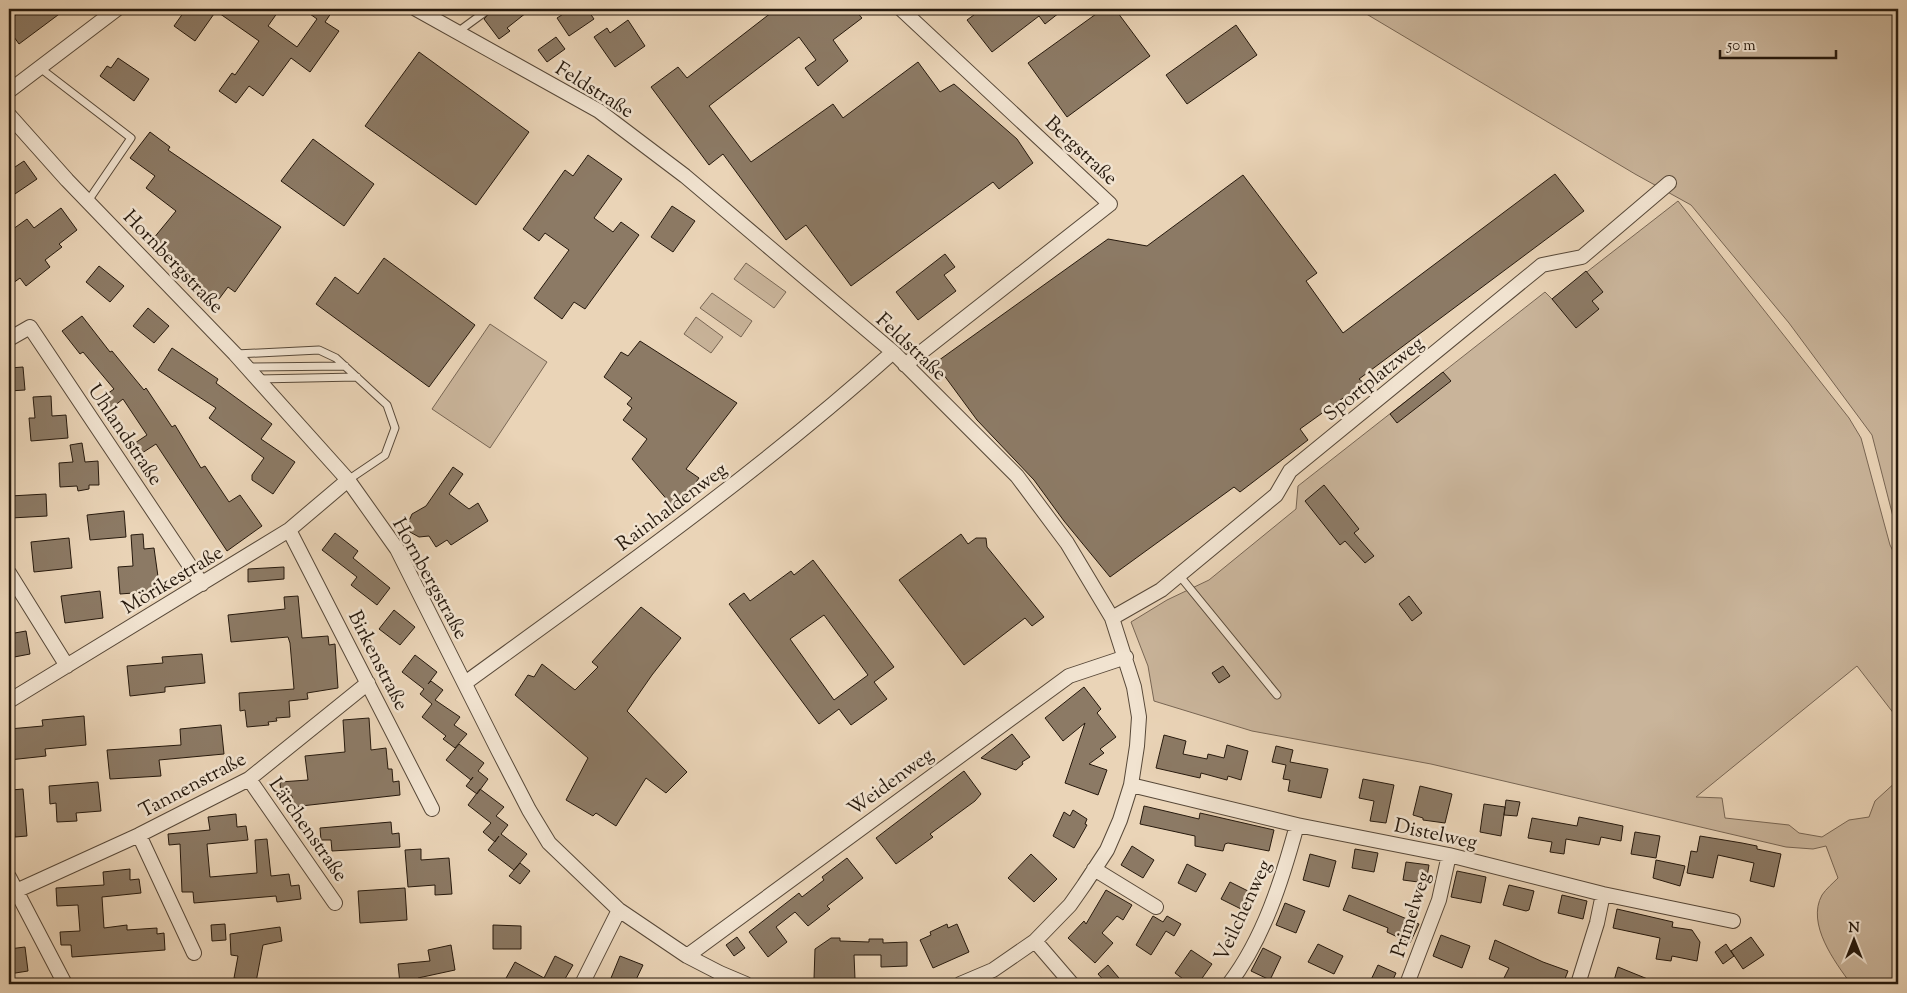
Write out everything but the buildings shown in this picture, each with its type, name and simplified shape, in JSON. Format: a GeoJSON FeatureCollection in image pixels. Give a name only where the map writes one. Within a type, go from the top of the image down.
{"type":"FeatureCollection","features":[{"type":"Feature","properties":{"kind":"street"},"geometry":{"type":"LineString","coordinates":[[9,90],[117,9]]}},
{"type":"Feature","properties":{"kind":"street","name":"Feldstraße"},"geometry":{"type":"LineString","coordinates":[[416,9],[459,31],[598,111],[685,176],[893,352],[1017,476],[1067,543],[1112,618],[1126,657],[1139,717],[1131,785],[1110,843],[1070,904],[1034,941],[993,970],[960,984]]}},
{"type":"Feature","properties":{"kind":"street","name":"Bergstraße"},"geometry":{"type":"LineString","coordinates":[[901,9],[1110,204],[905,365]]}},
{"type":"Feature","properties":{"kind":"street","name":"Hornbergstraße"},"geometry":{"type":"LineString","coordinates":[[9,115],[88,201],[235,354],[348,480],[397,549],[528,810],[549,843],[618,910],[687,956],[717,979],[746,984]]}},
{"type":"Feature","properties":{"kind":"street","name":"Sportplatzweg"},"geometry":{"type":"LineString","coordinates":[[1112,618],[1161,590],[1276,495],[1290,471],[1542,265],[1582,257],[1669,183]]}},
{"type":"Feature","properties":{"kind":"street","name":"Uhlandstraße"},"geometry":{"type":"LineString","coordinates":[[9,340],[30,327],[202,584]]}},
{"type":"Feature","properties":{"kind":"street","name":"Rainhaldenweg"},"geometry":{"type":"LineString","coordinates":[[464,683],[628,564],[780,448],[893,352]]}},
{"type":"Feature","properties":{"kind":"street","name":"Mörikestraße"},"geometry":{"type":"LineString","coordinates":[[9,701],[289,530],[348,480]]}},
{"type":"Feature","properties":{"kind":"street","name":"Birkenstraße"},"geometry":{"type":"LineString","coordinates":[[289,530],[432,809]]}},
{"type":"Feature","properties":{"kind":"street"},"geometry":{"type":"LineString","coordinates":[[9,573],[67,666]]}},
{"type":"Feature","properties":{"kind":"street","name":"Weidenweg"},"geometry":{"type":"LineString","coordinates":[[687,956],[1069,676],[1126,657]]}},
{"type":"Feature","properties":{"kind":"street","name":"Tannenstraße"},"geometry":{"type":"LineString","coordinates":[[16,890],[139,835],[250,779],[368,683]]}},
{"type":"Feature","properties":{"kind":"street","name":"Lärchenstraße"},"geometry":{"type":"LineString","coordinates":[[250,779],[335,903]]}},
{"type":"Feature","properties":{"kind":"street","name":"Distelweg"},"geometry":{"type":"LineString","coordinates":[[1131,785],[1297,825],[1449,855],[1603,894],[1733,921]]}},
{"type":"Feature","properties":{"kind":"street","name":"Veilchenweg"},"geometry":{"type":"LineString","coordinates":[[1231,984],[1250,950],[1282,880],[1297,825]]}},
{"type":"Feature","properties":{"kind":"street"},"geometry":{"type":"LineString","coordinates":[[139,835],[194,953]]}},
{"type":"Feature","properties":{"kind":"street","name":"Primelweg"},"geometry":{"type":"LineString","coordinates":[[1407,984],[1439,900],[1449,855]]}},
{"type":"Feature","properties":{"kind":"street"},"geometry":{"type":"LineString","coordinates":[[1094,869],[1156,907]]}},
{"type":"Feature","properties":{"kind":"street"},"geometry":{"type":"LineString","coordinates":[[9,877],[65,984]]}},
{"type":"Feature","properties":{"kind":"street"},"geometry":{"type":"LineString","coordinates":[[1578,984],[1597,923],[1603,894]]}},
{"type":"Feature","properties":{"kind":"street"},"geometry":{"type":"LineString","coordinates":[[582,984],[618,910]]}},
{"type":"Feature","properties":{"kind":"street"},"geometry":{"type":"LineString","coordinates":[[1034,941],[1072,984]]}},
{"type":"Feature","properties":{"kind":"lane"},"geometry":{"type":"LineString","coordinates":[[459,31],[489,9]]}},
{"type":"Feature","properties":{"kind":"lane"},"geometry":{"type":"LineString","coordinates":[[40,68],[131,138],[88,201]]}},
{"type":"Feature","properties":{"kind":"lane"},"geometry":{"type":"LineString","coordinates":[[235,354],[319,350],[336,358],[387,405],[395,428],[385,455],[348,480]]}},
{"type":"Feature","properties":{"kind":"lane"},"geometry":{"type":"LineString","coordinates":[[247,367],[345,366]]}},
{"type":"Feature","properties":{"kind":"lane"},"geometry":{"type":"LineString","coordinates":[[258,379],[357,377]]}},
{"type":"Feature","properties":{"kind":"lane"},"geometry":{"type":"LineString","coordinates":[[1179,575],[1277,695]]}},
{"type":"Feature","properties":{"kind":"shaded area"},"geometry":{"type":"Polygon","coordinates":[[[1358,9],[1898,9],[1898,536],[1872,435],[1789,323],[1691,205],[1635,174],[1358,9]]]}},
{"type":"Feature","properties":{"kind":"shaded area"},"geometry":{"type":"Polygon","coordinates":[[[1678,201],[1849,418],[1861,438],[1890,545],[1898,561],[1898,719],[1857,666],[1696,797],[1722,798],[1725,818],[1789,825],[1799,833],[1822,837],[1849,820],[1869,817],[1875,801],[1898,780],[1898,984],[1851,984],[1831,954],[1820,930],[1818,918],[1818,906],[1822,895],[1838,878],[1826,846],[1813,849],[1786,847],[1431,764],[1252,731],[1154,701],[1148,666],[1131,622],[1167,600],[1209,580],[1296,509],[1298,486],[1545,292],[1552,299],[1678,201]]]}},
{"type":"Feature","properties":{"kind":"shaded area"},"geometry":{"type":"Polygon","coordinates":[[[746,263],[786,292],[774,308],[734,279],[746,263]]]}},
{"type":"Feature","properties":{"kind":"shaded area"},"geometry":{"type":"Polygon","coordinates":[[[712,293],[752,321],[741,337],[700,308],[712,293]]]}},
{"type":"Feature","properties":{"kind":"shaded area"},"geometry":{"type":"Polygon","coordinates":[[[696,317],[723,337],[711,353],[684,334],[696,317]]]}},
{"type":"Feature","properties":{"kind":"shaded area"},"geometry":{"type":"Polygon","coordinates":[[[490,324],[547,362],[490,448],[432,409],[490,324]]]}}]}
